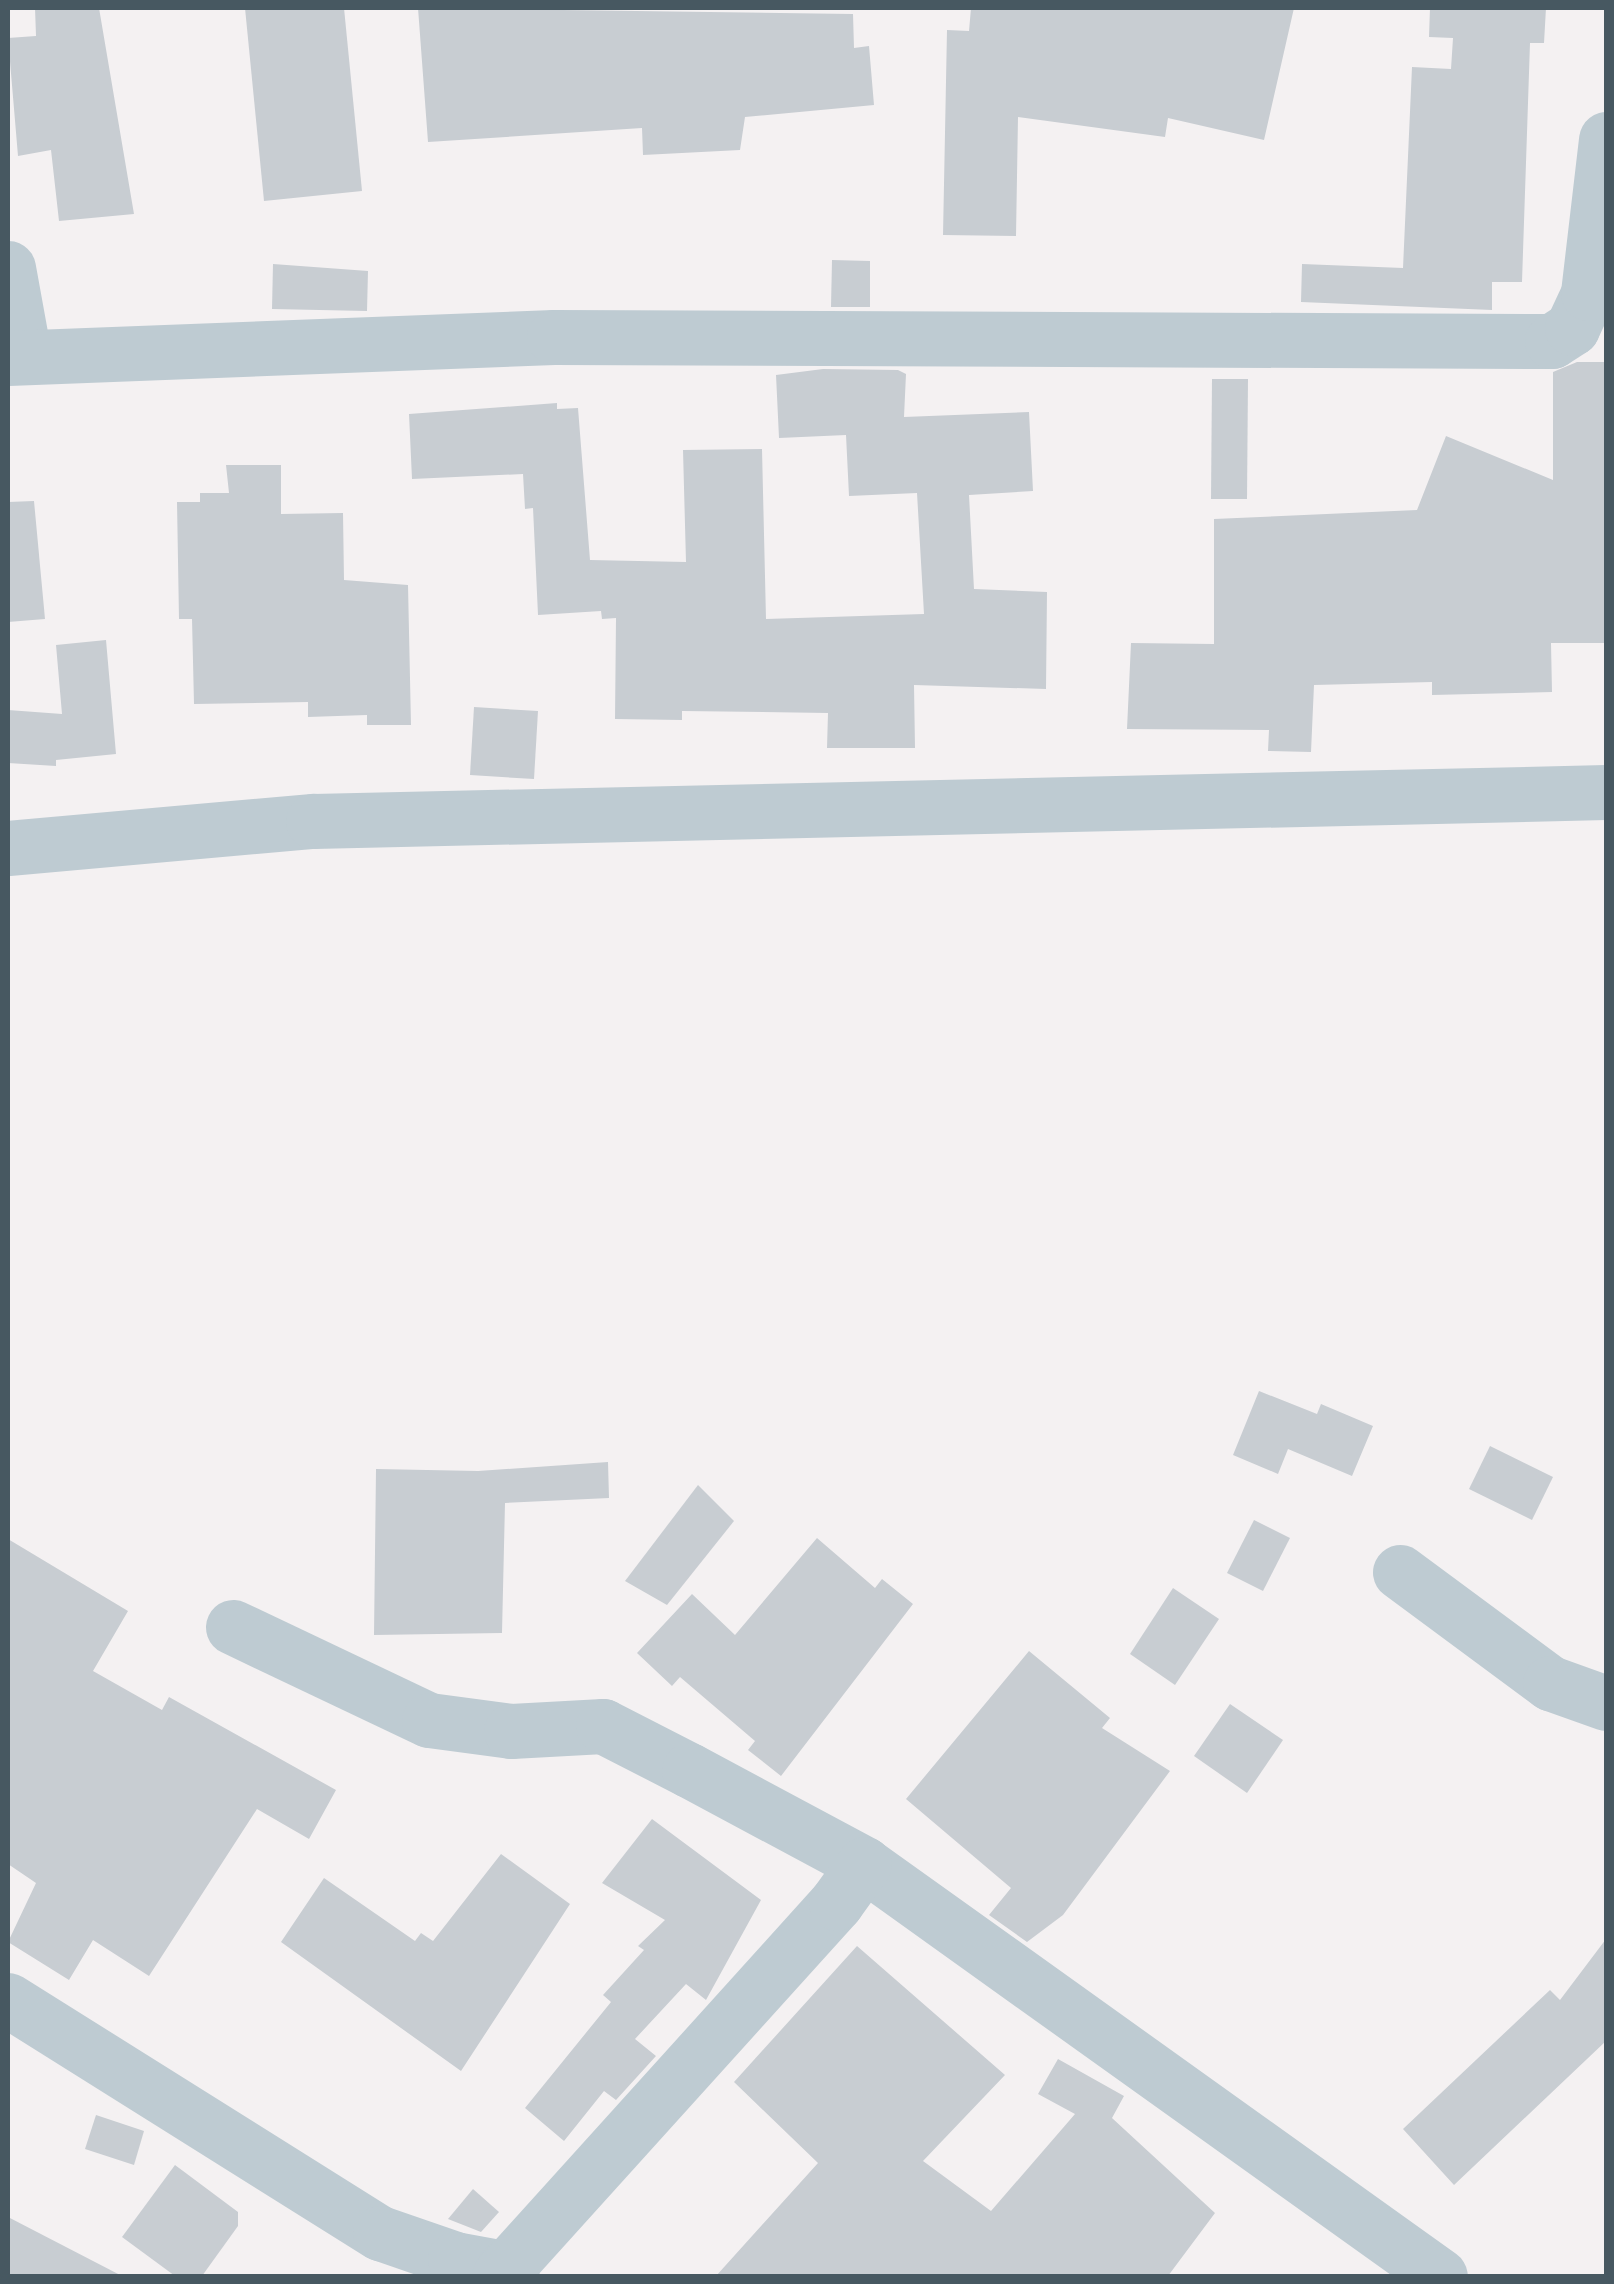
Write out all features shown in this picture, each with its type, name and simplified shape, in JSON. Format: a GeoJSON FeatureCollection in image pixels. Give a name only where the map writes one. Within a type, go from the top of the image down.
{"type":"FeatureCollection","features":[{"type":"Feature","properties":{"kind":"street"},"geometry":{"type":"LineString","coordinates":[[8,268],[16,357],[554,337],[1552,341],[1572,328],[1588,293],[1606,139]]}},
{"type":"Feature","properties":{"kind":"street"},"geometry":{"type":"LineString","coordinates":[[8,848],[353,820],[1606,792]]}},
{"type":"Feature","properties":{"kind":"street"},"geometry":{"type":"LineString","coordinates":[[1400,1572],[1550,1683],[1606,1703]]}},
{"type":"Feature","properties":{"kind":"street"},"geometry":{"type":"LineString","coordinates":[[233,1628],[429,1720],[510,1732],[603,1726],[864,1864],[1440,2276]]}},
{"type":"Feature","properties":{"kind":"street"},"geometry":{"type":"LineString","coordinates":[[8,2000],[380,2233],[505,2274],[836,1903],[864,1864]]}},
{"type":"Feature","properties":{"kind":"building"},"geometry":{"type":"Polygon","coordinates":[[[35,8],[99,8],[134,214],[59,221],[51,150],[18,156],[8,38],[36,36],[35,8]]]}},
{"type":"Feature","properties":{"kind":"building"},"geometry":{"type":"Polygon","coordinates":[[[245,8],[344,8],[362,191],[264,201],[245,8]]]}},
{"type":"Feature","properties":{"kind":"building"},"geometry":{"type":"Polygon","coordinates":[[[418,8],[853,14],[854,48],[869,46],[874,105],[745,117],[740,150],[643,155],[642,128],[428,142],[418,8]]]}},
{"type":"Feature","properties":{"kind":"building"},"geometry":{"type":"Polygon","coordinates":[[[971,8],[1294,8],[1264,140],[1168,118],[1165,137],[1018,117],[1016,236],[943,235],[947,30],[969,31],[971,8]]]}},
{"type":"Feature","properties":{"kind":"building"},"geometry":{"type":"Polygon","coordinates":[[[1430,8],[1546,8],[1544,43],[1530,43],[1522,282],[1492,282],[1492,310],[1301,302],[1302,264],[1403,268],[1412,67],[1451,69],[1453,38],[1429,37],[1430,8]]]}},
{"type":"Feature","properties":{"kind":"building"},"geometry":{"type":"Polygon","coordinates":[[[832,260],[870,261],[870,307],[831,307],[832,260]]]}},
{"type":"Feature","properties":{"kind":"building"},"geometry":{"type":"Polygon","coordinates":[[[273,264],[368,271],[367,311],[272,309],[273,264]]]}},
{"type":"Feature","properties":{"kind":"building"},"geometry":{"type":"Polygon","coordinates":[[[1577,362],[1606,362],[1606,643],[1551,643],[1552,692],[1432,695],[1432,682],[1314,685],[1311,752],[1268,751],[1269,730],[1127,729],[1131,643],[1214,644],[1214,519],[1417,510],[1446,436],[1553,480],[1553,372],[1577,362]]]}},
{"type":"Feature","properties":{"kind":"building"},"geometry":{"type":"Polygon","coordinates":[[[823,369],[898,370],[906,374],[904,417],[1029,412],[1033,491],[969,495],[974,589],[1047,592],[1046,689],[914,685],[915,748],[827,748],[828,713],[682,711],[682,720],[615,719],[616,618],[602,619],[601,611],[538,615],[533,508],[525,509],[523,474],[412,479],[409,414],[557,403],[557,409],[578,408],[590,560],[686,562],[683,450],[762,449],[766,619],[924,614],[917,493],[849,496],[846,435],[779,438],[776,375],[823,369]]]}},
{"type":"Feature","properties":{"kind":"building"},"geometry":{"type":"Polygon","coordinates":[[[1212,379],[1248,379],[1247,499],[1211,499],[1212,379]]]}},
{"type":"Feature","properties":{"kind":"building"},"geometry":{"type":"Polygon","coordinates":[[[226,465],[281,465],[281,514],[343,513],[344,580],[408,585],[411,725],[367,725],[367,715],[308,717],[308,702],[194,704],[192,619],[179,619],[177,502],[200,502],[200,493],[229,493],[226,465]]]}},
{"type":"Feature","properties":{"kind":"building"},"geometry":{"type":"Polygon","coordinates":[[[34,501],[45,619],[8,622],[8,502],[34,501]]]}},
{"type":"Feature","properties":{"kind":"building"},"geometry":{"type":"Polygon","coordinates":[[[106,640],[116,754],[56,760],[56,766],[8,763],[8,710],[62,714],[56,645],[106,640]]]}},
{"type":"Feature","properties":{"kind":"building"},"geometry":{"type":"Polygon","coordinates":[[[474,707],[538,711],[534,779],[470,775],[474,707]]]}},
{"type":"Feature","properties":{"kind":"building"},"geometry":{"type":"Polygon","coordinates":[[[1259,1391],[1317,1414],[1321,1404],[1373,1426],[1352,1476],[1288,1449],[1278,1474],[1233,1455],[1259,1391]]]}},
{"type":"Feature","properties":{"kind":"building"},"geometry":{"type":"Polygon","coordinates":[[[1490,1446],[1553,1477],[1532,1520],[1469,1489],[1490,1446]]]}},
{"type":"Feature","properties":{"kind":"building"},"geometry":{"type":"Polygon","coordinates":[[[608,1462],[609,1498],[505,1503],[502,1633],[374,1635],[376,1469],[478,1471],[608,1462]]]}},
{"type":"Feature","properties":{"kind":"building"},"geometry":{"type":"Polygon","coordinates":[[[698,1485],[734,1521],[667,1605],[625,1581],[698,1485]]]}},
{"type":"Feature","properties":{"kind":"building"},"geometry":{"type":"Polygon","coordinates":[[[1254,1520],[1290,1538],[1263,1591],[1227,1573],[1254,1520]]]}},
{"type":"Feature","properties":{"kind":"building"},"geometry":{"type":"Polygon","coordinates":[[[817,1538],[875,1588],[882,1579],[913,1604],[781,1776],[748,1750],[755,1741],[680,1677],[672,1686],[637,1653],[692,1594],[735,1635],[817,1538]]]}},
{"type":"Feature","properties":{"kind":"building"},"geometry":{"type":"Polygon","coordinates":[[[8,1539],[128,1611],[93,1671],[162,1710],[169,1697],[336,1790],[309,1839],[257,1809],[149,1976],[93,1940],[69,1980],[8,1942],[36,1883],[8,1864],[8,1539]]]}},
{"type":"Feature","properties":{"kind":"building"},"geometry":{"type":"Polygon","coordinates":[[[1173,1588],[1219,1619],[1175,1685],[1130,1654],[1173,1588]]]}},
{"type":"Feature","properties":{"kind":"building"},"geometry":{"type":"Polygon","coordinates":[[[1029,1651],[1110,1718],[1102,1728],[1170,1771],[1063,1915],[1027,1942],[989,1915],[1011,1888],[906,1799],[1029,1651]]]}},
{"type":"Feature","properties":{"kind":"building"},"geometry":{"type":"Polygon","coordinates":[[[1230,1704],[1283,1740],[1247,1793],[1194,1756],[1230,1704]]]}},
{"type":"Feature","properties":{"kind":"building"},"geometry":{"type":"Polygon","coordinates":[[[652,1819],[761,1900],[706,2000],[686,1984],[635,2039],[656,2056],[616,2100],[604,2091],[564,2141],[525,2108],[611,2002],[603,1995],[644,1950],[638,1946],[665,1920],[602,1883],[652,1819]]]}},
{"type":"Feature","properties":{"kind":"building"},"geometry":{"type":"Polygon","coordinates":[[[501,1854],[570,1904],[461,2071],[281,1942],[324,1878],[415,1941],[421,1933],[433,1941],[501,1854]]]}},
{"type":"Feature","properties":{"kind":"building"},"geometry":{"type":"Polygon","coordinates":[[[1606,1939],[1606,2041],[1454,2185],[1403,2129],[1550,1990],[1560,2000],[1606,1939]]]}},
{"type":"Feature","properties":{"kind":"building"},"geometry":{"type":"Polygon","coordinates":[[[857,1946],[1005,2075],[923,2161],[991,2211],[1075,2114],[1038,2094],[1058,2059],[1124,2096],[1112,2118],[1215,2213],[1168,2276],[716,2276],[818,2163],[734,2082],[857,1946]]]}},
{"type":"Feature","properties":{"kind":"building"},"geometry":{"type":"Polygon","coordinates":[[[96,2115],[144,2131],[134,2165],[85,2149],[96,2115]]]}},
{"type":"Feature","properties":{"kind":"building"},"geometry":{"type":"Polygon","coordinates":[[[175,2165],[238,2212],[238,2226],[202,2276],[175,2276],[122,2237],[175,2165]]]}},
{"type":"Feature","properties":{"kind":"building"},"geometry":{"type":"Polygon","coordinates":[[[473,2189],[499,2212],[481,2232],[448,2219],[473,2189]]]}},
{"type":"Feature","properties":{"kind":"building"},"geometry":{"type":"Polygon","coordinates":[[[8,2217],[122,2276],[8,2276],[8,2217]]]}}]}
